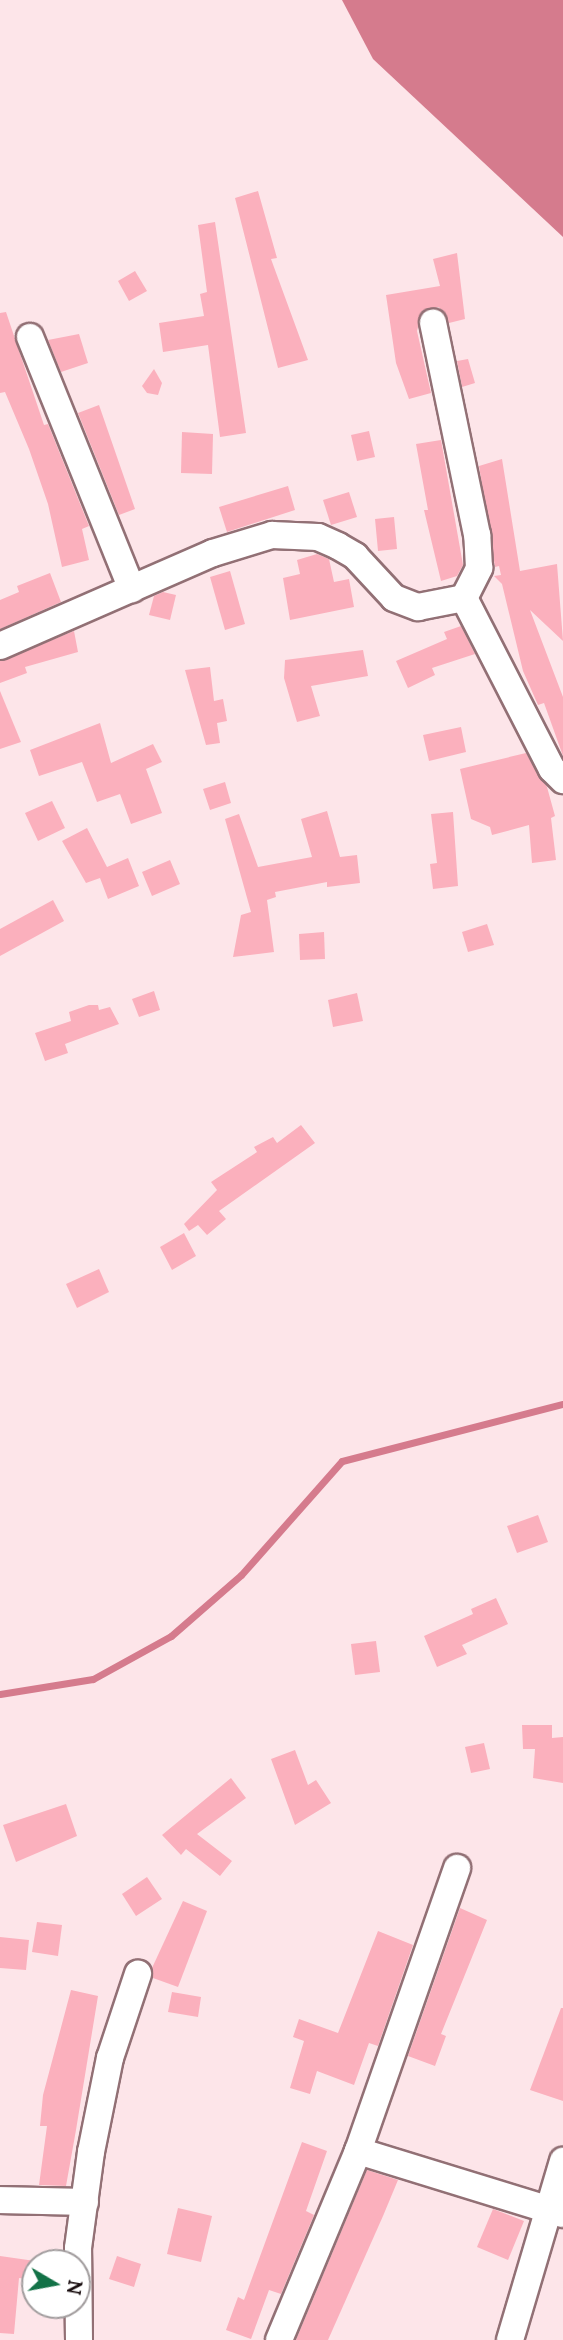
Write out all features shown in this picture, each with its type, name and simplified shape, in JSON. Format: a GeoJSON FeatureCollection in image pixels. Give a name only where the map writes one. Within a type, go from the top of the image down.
{"type":"FeatureCollection","features":[{"type":"Feature","properties":{"kind":"street"},"geometry":{"type":"LineString","coordinates":[[433,322],[477,535],[479,568],[464,598]]}},
{"type":"Feature","properties":{"kind":"street"},"geometry":{"type":"LineString","coordinates":[[30,337],[132,589]]}},
{"type":"Feature","properties":{"kind":"street"},"geometry":{"type":"LineString","coordinates":[[0,646],[213,553],[288,534],[318,537],[338,546],[355,556],[394,598],[418,607],[464,598]]}},
{"type":"Feature","properties":{"kind":"street"},"geometry":{"type":"LineString","coordinates":[[464,598],[552,769],[563,780]]}},
{"type":"Feature","properties":{"kind":"street"},"geometry":{"type":"LineString","coordinates":[[279,2340],[358,2151],[457,1868]]}},
{"type":"Feature","properties":{"kind":"street"},"geometry":{"type":"LineString","coordinates":[[79,2340],[78,2248],[85,2203],[110,2058],[138,1973]]}},
{"type":"Feature","properties":{"kind":"street"},"geometry":{"type":"LineString","coordinates":[[358,2151],[555,2211]]}},
{"type":"Feature","properties":{"kind":"street"},"geometry":{"type":"LineString","coordinates":[[510,2340],[555,2211],[563,2161]]}},
{"type":"Feature","properties":{"kind":"street"},"geometry":{"type":"LineString","coordinates":[[0,2200],[85,2203]]}},
{"type":"Feature","properties":{"kind":"shaded area"},"geometry":{"type":"Polygon","coordinates":[[[342,0],[563,0],[563,237],[373,59],[342,0]]]}},
{"type":"Feature","properties":{"kind":"building"},"geometry":{"type":"Polygon","coordinates":[[[258,191],[277,258],[271,259],[308,360],[278,368],[235,198],[258,191]]]}},
{"type":"Feature","properties":{"kind":"building"},"geometry":{"type":"Polygon","coordinates":[[[215,222],[246,433],[220,437],[208,345],[163,352],[159,323],[204,316],[200,294],[207,292],[198,225],[215,222]]]}},
{"type":"Feature","properties":{"kind":"building"},"geometry":{"type":"Polygon","coordinates":[[[457,253],[465,319],[449,323],[439,307],[422,311],[417,331],[431,393],[409,399],[396,363],[386,295],[440,286],[433,259],[457,253]]]}},
{"type":"Feature","properties":{"kind":"building"},"geometry":{"type":"Polygon","coordinates":[[[135,271],[147,291],[129,301],[118,281],[135,271]]]}},
{"type":"Feature","properties":{"kind":"building"},"geometry":{"type":"Polygon","coordinates":[[[6,312],[44,425],[48,424],[89,526],[82,529],[89,560],[62,567],[48,504],[29,449],[5,392],[0,393],[0,313],[6,312]]]}},
{"type":"Feature","properties":{"kind":"building"},"geometry":{"type":"Polygon","coordinates":[[[79,334],[88,363],[61,372],[48,340],[79,334]]]}},
{"type":"Feature","properties":{"kind":"building"},"geometry":{"type":"Polygon","coordinates":[[[468,359],[475,383],[462,387],[457,361],[468,359]]]}},
{"type":"Feature","properties":{"kind":"building"},"geometry":{"type":"Polygon","coordinates":[[[154,369],[162,383],[158,395],[147,393],[142,386],[154,369]]]}},
{"type":"Feature","properties":{"kind":"building"},"geometry":{"type":"Polygon","coordinates":[[[99,405],[135,509],[119,515],[78,413],[99,405]]]}},
{"type":"Feature","properties":{"kind":"building"},"geometry":{"type":"Polygon","coordinates":[[[369,431],[375,457],[357,461],[351,435],[369,431]]]}},
{"type":"Feature","properties":{"kind":"building"},"geometry":{"type":"Polygon","coordinates":[[[182,432],[213,434],[212,474],[181,473],[182,432]]]}},
{"type":"Feature","properties":{"kind":"building"},"geometry":{"type":"Polygon","coordinates":[[[441,440],[463,565],[457,576],[441,581],[424,510],[428,510],[416,444],[441,440]]]}},
{"type":"Feature","properties":{"kind":"building"},"geometry":{"type":"Polygon","coordinates":[[[502,459],[520,571],[557,564],[563,641],[530,610],[563,697],[563,756],[544,703],[538,705],[523,671],[502,584],[494,576],[501,575],[499,566],[495,567],[479,466],[502,459]]]}},
{"type":"Feature","properties":{"kind":"building"},"geometry":{"type":"Polygon","coordinates":[[[288,486],[295,510],[227,532],[219,507],[288,486]]]}},
{"type":"Feature","properties":{"kind":"building"},"geometry":{"type":"Polygon","coordinates":[[[349,492],[357,517],[331,525],[323,500],[349,492]]]}},
{"type":"Feature","properties":{"kind":"building"},"geometry":{"type":"Polygon","coordinates":[[[394,517],[397,549],[378,551],[375,519],[394,517]]]}},
{"type":"Feature","properties":{"kind":"building"},"geometry":{"type":"Polygon","coordinates":[[[317,554],[329,559],[334,582],[349,579],[354,607],[290,620],[283,578],[300,574],[297,560],[317,554]]]}},
{"type":"Feature","properties":{"kind":"building"},"geometry":{"type":"Polygon","coordinates":[[[230,571],[245,624],[225,630],[210,577],[230,571]]]}},
{"type":"Feature","properties":{"kind":"building"},"geometry":{"type":"Polygon","coordinates":[[[50,573],[61,602],[0,629],[0,600],[19,592],[17,586],[50,573]]]}},
{"type":"Feature","properties":{"kind":"building"},"geometry":{"type":"Polygon","coordinates":[[[163,592],[176,595],[170,620],[149,615],[154,596],[163,592]]]}},
{"type":"Feature","properties":{"kind":"building"},"geometry":{"type":"Polygon","coordinates":[[[461,626],[475,654],[432,668],[435,675],[408,688],[396,661],[447,639],[444,632],[461,626]]]}},
{"type":"Feature","properties":{"kind":"building"},"geometry":{"type":"Polygon","coordinates":[[[74,631],[78,652],[25,667],[27,673],[0,683],[0,661],[74,631]]]}},
{"type":"Feature","properties":{"kind":"building"},"geometry":{"type":"Polygon","coordinates":[[[363,650],[368,676],[311,686],[320,716],[297,722],[284,678],[285,660],[363,650]]]}},
{"type":"Feature","properties":{"kind":"building"},"geometry":{"type":"Polygon","coordinates":[[[210,667],[214,701],[223,699],[227,721],[217,723],[220,743],[206,745],[185,670],[210,667]]]}},
{"type":"Feature","properties":{"kind":"building"},"geometry":{"type":"Polygon","coordinates":[[[0,691],[21,742],[0,749],[0,691]]]}},
{"type":"Feature","properties":{"kind":"building"},"geometry":{"type":"Polygon","coordinates":[[[100,723],[111,763],[153,744],[162,762],[146,769],[162,813],[131,824],[120,794],[97,802],[82,762],[39,776],[30,750],[100,723]]]}},
{"type":"Feature","properties":{"kind":"building"},"geometry":{"type":"Polygon","coordinates":[[[461,727],[466,752],[429,761],[423,735],[461,727]]]}},
{"type":"Feature","properties":{"kind":"building"},"geometry":{"type":"Polygon","coordinates":[[[526,753],[547,787],[555,816],[551,818],[556,860],[532,863],[529,825],[492,835],[490,827],[471,819],[460,769],[526,753]]]}},
{"type":"Feature","properties":{"kind":"building"},"geometry":{"type":"Polygon","coordinates":[[[225,782],[231,803],[210,810],[203,789],[225,782]]]}},
{"type":"Feature","properties":{"kind":"building"},"geometry":{"type":"Polygon","coordinates":[[[52,801],[65,828],[38,841],[25,813],[52,801]]]}},
{"type":"Feature","properties":{"kind":"building"},"geometry":{"type":"Polygon","coordinates":[[[327,811],[340,857],[357,855],[360,883],[327,887],[327,882],[275,892],[276,897],[267,900],[274,952],[233,957],[241,915],[251,912],[225,819],[239,814],[258,867],[312,857],[301,819],[327,811]]]}},
{"type":"Feature","properties":{"kind":"building"},"geometry":{"type":"Polygon","coordinates":[[[453,812],[458,886],[433,889],[430,864],[437,863],[431,814],[453,812]]]}},
{"type":"Feature","properties":{"kind":"building"},"geometry":{"type":"Polygon","coordinates":[[[87,828],[107,867],[128,858],[139,886],[108,899],[100,878],[86,883],[62,841],[87,828]]]}},
{"type":"Feature","properties":{"kind":"building"},"geometry":{"type":"Polygon","coordinates":[[[170,860],[180,884],[152,896],[142,872],[170,860]]]}},
{"type":"Feature","properties":{"kind":"building"},"geometry":{"type":"Polygon","coordinates":[[[53,900],[64,921],[0,956],[0,929],[53,900]]]}},
{"type":"Feature","properties":{"kind":"building"},"geometry":{"type":"Polygon","coordinates":[[[487,924],[494,945],[468,952],[462,932],[487,924]]]}},
{"type":"Feature","properties":{"kind":"building"},"geometry":{"type":"Polygon","coordinates":[[[324,932],[325,959],[300,960],[299,934],[324,932]]]}},
{"type":"Feature","properties":{"kind":"building"},"geometry":{"type":"Polygon","coordinates":[[[154,991],[160,1010],[139,1017],[132,999],[154,991]]]}},
{"type":"Feature","properties":{"kind":"building"},"geometry":{"type":"Polygon","coordinates":[[[357,993],[363,1021],[333,1027],[328,1000],[357,993]]]}},
{"type":"Feature","properties":{"kind":"building"},"geometry":{"type":"Polygon","coordinates":[[[89,1005],[98,1005],[99,1010],[110,1007],[119,1024],[65,1044],[68,1053],[45,1061],[35,1033],[71,1021],[69,1012],[89,1005]]]}},
{"type":"Feature","properties":{"kind":"building"},"geometry":{"type":"Polygon","coordinates":[[[301,1125],[315,1143],[219,1211],[226,1219],[207,1235],[198,1225],[189,1231],[184,1224],[217,1190],[211,1182],[257,1152],[254,1147],[273,1137],[277,1143],[301,1125]]]}},
{"type":"Feature","properties":{"kind":"building"},"geometry":{"type":"Polygon","coordinates":[[[184,1233],[196,1256],[172,1270],[160,1247],[184,1233]]]}},
{"type":"Feature","properties":{"kind":"building"},"geometry":{"type":"Polygon","coordinates":[[[99,1269],[109,1292],[77,1308],[66,1284],[99,1269]]]}},
{"type":"Feature","properties":{"kind":"building"},"geometry":{"type":"Polygon","coordinates":[[[538,1515],[548,1542],[517,1553],[507,1526],[538,1515]]]}},
{"type":"Feature","properties":{"kind":"building"},"geometry":{"type":"Polygon","coordinates":[[[496,1598],[508,1624],[462,1645],[467,1654],[437,1667],[424,1636],[473,1614],[471,1609],[496,1598]]]}},
{"type":"Feature","properties":{"kind":"building"},"geometry":{"type":"Polygon","coordinates":[[[376,1641],[380,1672],[355,1675],[351,1644],[376,1641]]]}},
{"type":"Feature","properties":{"kind":"building"},"geometry":{"type":"Polygon","coordinates":[[[522,1725],[552,1725],[552,1738],[563,1737],[563,1783],[533,1778],[535,1749],[523,1749],[522,1725]]]}},
{"type":"Feature","properties":{"kind":"building"},"geometry":{"type":"Polygon","coordinates":[[[484,1743],[490,1769],[471,1773],[465,1747],[484,1743]]]}},
{"type":"Feature","properties":{"kind":"building"},"geometry":{"type":"Polygon","coordinates":[[[295,1750],[308,1785],[316,1780],[331,1803],[295,1825],[271,1759],[295,1750]]]}},
{"type":"Feature","properties":{"kind":"building"},"geometry":{"type":"Polygon","coordinates":[[[231,1778],[246,1798],[197,1834],[232,1861],[220,1876],[186,1849],[181,1855],[162,1835],[231,1778]]]}},
{"type":"Feature","properties":{"kind":"building"},"geometry":{"type":"Polygon","coordinates":[[[66,1804],[77,1836],[16,1862],[3,1825],[66,1804]]]}},
{"type":"Feature","properties":{"kind":"building"},"geometry":{"type":"Polygon","coordinates":[[[147,1877],[162,1899],[136,1916],[122,1894],[147,1877]]]}},
{"type":"Feature","properties":{"kind":"building"},"geometry":{"type":"Polygon","coordinates":[[[183,1901],[207,1911],[178,1987],[153,1978],[152,1968],[183,1901]]]}},
{"type":"Feature","properties":{"kind":"building"},"geometry":{"type":"Polygon","coordinates":[[[460,1908],[487,1920],[441,2034],[446,2036],[435,2066],[408,2056],[460,1908]]]}},
{"type":"Feature","properties":{"kind":"building"},"geometry":{"type":"Polygon","coordinates":[[[37,1922],[62,1925],[58,1956],[32,1952],[37,1922]]]}},
{"type":"Feature","properties":{"kind":"building"},"geometry":{"type":"Polygon","coordinates":[[[378,1931],[413,1945],[378,2046],[369,2043],[354,2085],[317,2071],[310,2094],[290,2088],[304,2041],[293,2037],[299,2019],[338,2033],[378,1931]]]}},
{"type":"Feature","properties":{"kind":"building"},"geometry":{"type":"Polygon","coordinates":[[[0,1937],[29,1940],[26,1970],[0,1968],[0,1937]]]}},
{"type":"Feature","properties":{"kind":"building"},"geometry":{"type":"Polygon","coordinates":[[[71,1990],[98,1996],[66,2186],[39,2185],[47,2126],[40,2126],[43,2095],[71,1990]]]}},
{"type":"Feature","properties":{"kind":"building"},"geometry":{"type":"Polygon","coordinates":[[[172,1992],[201,1997],[198,2017],[168,2012],[172,1992]]]}},
{"type":"Feature","properties":{"kind":"building"},"geometry":{"type":"Polygon","coordinates":[[[563,2008],[563,2101],[530,2090],[563,2008]]]}},
{"type":"Feature","properties":{"kind":"building"},"geometry":{"type":"Polygon","coordinates":[[[302,2142],[327,2151],[306,2211],[314,2215],[281,2294],[269,2290],[251,2339],[226,2330],[238,2297],[244,2300],[302,2142]]]}},
{"type":"Feature","properties":{"kind":"building"},"geometry":{"type":"Polygon","coordinates":[[[367,2170],[398,2180],[328,2340],[296,2340],[367,2170]]]}},
{"type":"Feature","properties":{"kind":"building"},"geometry":{"type":"Polygon","coordinates":[[[178,2208],[212,2216],[201,2262],[167,2254],[178,2208]]]}},
{"type":"Feature","properties":{"kind":"building"},"geometry":{"type":"Polygon","coordinates":[[[493,2209],[524,2221],[508,2260],[477,2247],[493,2209]]]}},
{"type":"Feature","properties":{"kind":"building"},"geometry":{"type":"Polygon","coordinates":[[[0,2256],[21,2259],[21,2278],[14,2334],[0,2333],[0,2256]]]}},
{"type":"Feature","properties":{"kind":"building"},"geometry":{"type":"Polygon","coordinates":[[[117,2256],[141,2264],[134,2287],[109,2279],[117,2256]]]}},
{"type":"Feature","properties":{"kind":"waterway"},"geometry":{"type":"LineString","coordinates":[[0,1694],[93,1679],[171,1636],[241,1575],[342,1461],[563,1404]]}}]}
